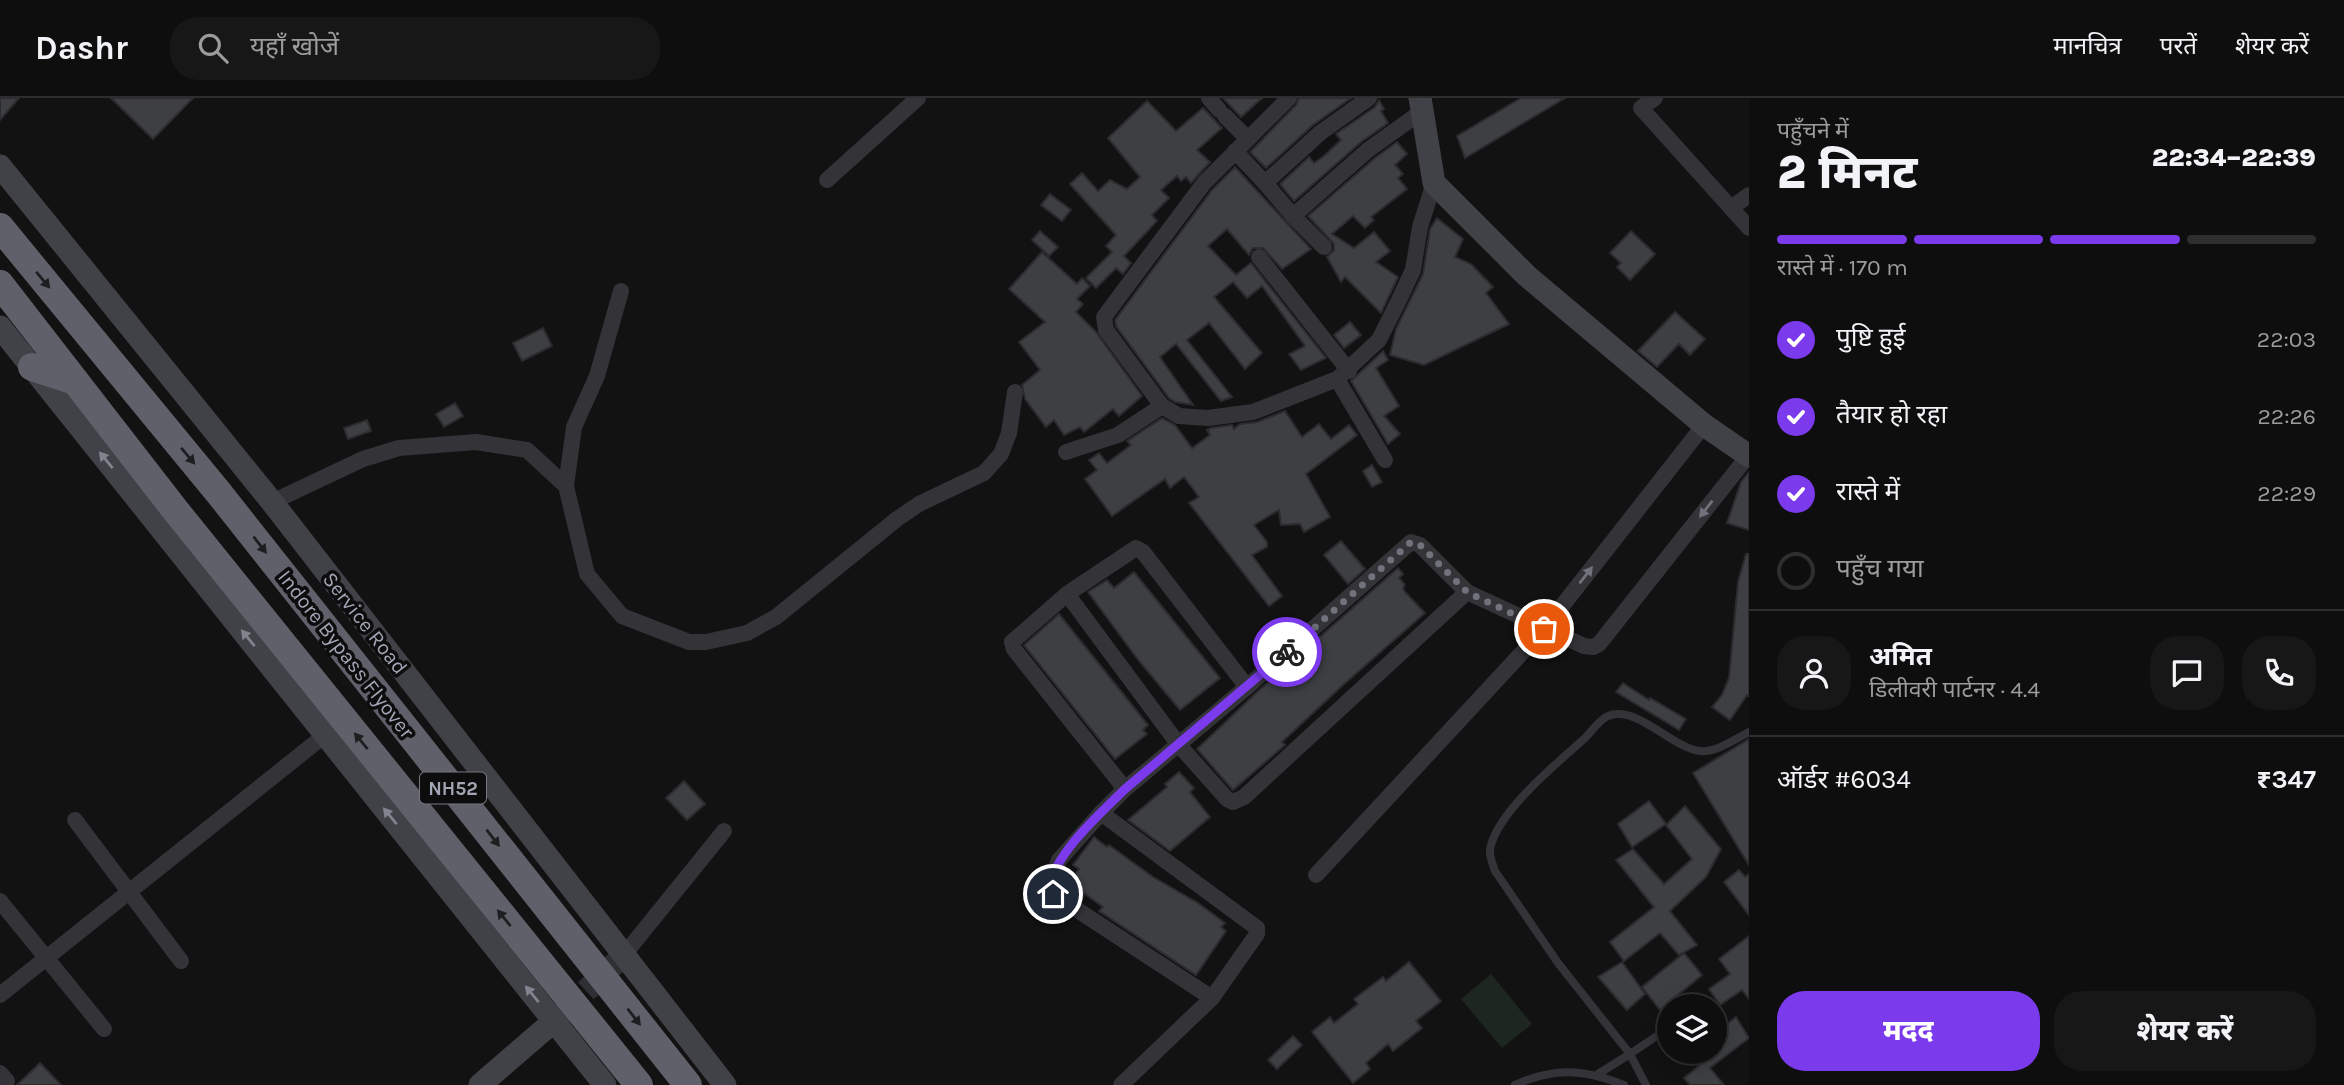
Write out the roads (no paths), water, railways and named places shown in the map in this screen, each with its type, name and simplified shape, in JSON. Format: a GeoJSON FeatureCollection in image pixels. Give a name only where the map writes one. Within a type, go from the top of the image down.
{"type":"FeatureCollection","features":[{"type":"Feature","properties":{"kind":"highway","name":"Indore Bypass Flyover"},"geometry":{"type":"LineString","coordinates":[[0,227],[218,492],[688,1085]]}},
{"type":"Feature","properties":{"kind":"highway","name":"Indore Bypass Flyover"},"geometry":{"type":"LineString","coordinates":[[0,284],[176,511],[639,1085]]}},
{"type":"Feature","properties":{"kind":"highway"},"geometry":{"type":"LineString","coordinates":[[32,368],[75,381]]}},
{"type":"Feature","properties":{"kind":"street"},"geometry":{"type":"LineString","coordinates":[[827,180],[918,98]]}},
{"type":"Feature","properties":{"kind":"street"},"geometry":{"type":"LineString","coordinates":[[1289,98],[1203,183],[1104,317],[1105,330],[1162,406],[1179,416],[1208,418],[1253,412],[1343,375],[1379,340],[1413,270],[1420,227],[1434,183],[1420,105]]}},
{"type":"Feature","properties":{"kind":"street"},"geometry":{"type":"LineString","coordinates":[[1265,183],[1321,133],[1370,98]]}},
{"type":"Feature","properties":{"kind":"street"},"geometry":{"type":"LineString","coordinates":[[1655,98],[1635,103],[1749,228]]}},
{"type":"Feature","properties":{"kind":"street"},"geometry":{"type":"LineString","coordinates":[[1293,216],[1420,105]]}},
{"type":"Feature","properties":{"kind":"street"},"geometry":{"type":"LineString","coordinates":[[1218,108],[1247,138]]}},
{"type":"Feature","properties":{"kind":"street"},"geometry":{"type":"LineString","coordinates":[[1235,151],[1324,247]]}},
{"type":"Feature","properties":{"kind":"street","name":"Service Road"},"geometry":{"type":"LineString","coordinates":[[0,166],[272,502],[725,1085]]}},
{"type":"Feature","properties":{"kind":"street"},"geometry":{"type":"LineString","coordinates":[[1212,998],[1053,894],[1049,887],[1059,860],[1101,813],[1125,789],[1247,687],[1411,542],[1420,545],[1467,592],[1584,646],[1593,647],[1599,644],[1748,456],[1704,425],[1527,276],[1434,183]]}},
{"type":"Feature","properties":{"kind":"street"},"geometry":{"type":"LineString","coordinates":[[1731,208],[1749,195]]}},
{"type":"Feature","properties":{"kind":"street"},"geometry":{"type":"LineString","coordinates":[[1259,257],[1343,375],[1385,460]]}},
{"type":"Feature","properties":{"kind":"street"},"geometry":{"type":"LineString","coordinates":[[621,291],[597,376],[574,428],[566,486],[587,574],[622,616],[689,642],[706,642],[747,632],[776,617],[897,519],[919,504],[984,473],[1001,454],[1009,433],[1016,392]]}},
{"type":"Feature","properties":{"kind":"street"},"geometry":{"type":"LineString","coordinates":[[0,327],[605,1085]]}},
{"type":"Feature","properties":{"kind":"street"},"geometry":{"type":"LineString","coordinates":[[1066,452],[1118,435],[1162,406]]}},
{"type":"Feature","properties":{"kind":"street"},"geometry":{"type":"LineString","coordinates":[[1317,876],[1544,629],[1704,425]]}},
{"type":"Feature","properties":{"kind":"street"},"geometry":{"type":"LineString","coordinates":[[272,502],[363,458],[399,448],[476,442],[527,450],[566,486]]}},
{"type":"Feature","properties":{"kind":"street"},"geometry":{"type":"LineString","coordinates":[[1125,789],[1012,646],[1013,639],[1067,594],[1131,549],[1141,549],[1247,687]]}},
{"type":"Feature","properties":{"kind":"street"},"geometry":{"type":"LineString","coordinates":[[1067,594],[1179,745],[1227,799],[1233,802],[1239,800],[1467,592]]}},
{"type":"Feature","properties":{"kind":"street"},"geometry":{"type":"LineString","coordinates":[[0,995],[325,735]]}},
{"type":"Feature","properties":{"kind":"street"},"geometry":{"type":"LineString","coordinates":[[1101,813],[1256,925],[1257,934],[1212,998],[1121,1085]]}},
{"type":"Feature","properties":{"kind":"street"},"geometry":{"type":"LineString","coordinates":[[75,820],[181,961]]}},
{"type":"Feature","properties":{"kind":"street"},"geometry":{"type":"LineString","coordinates":[[623,956],[724,831]]}},
{"type":"Feature","properties":{"kind":"street"},"geometry":{"type":"LineString","coordinates":[[0,901],[104,1029]]}},
{"type":"Feature","properties":{"kind":"street"},"geometry":{"type":"LineString","coordinates":[[480,1085],[554,1021]]}},
{"type":"Feature","properties":{"kind":"lane"},"geometry":{"type":"LineString","coordinates":[[1646,1085],[1630,1054],[1558,963],[1495,870],[1489,855],[1491,843],[1499,827],[1532,787],[1608,716],[1628,714],[1683,746],[1700,751],[1713,750],[1749,732]]}},
{"type":"Feature","properties":{"kind":"lane"},"geometry":{"type":"LineString","coordinates":[[1598,1074],[1657,1036]]}},
{"type":"Feature","properties":{"kind":"lane"},"geometry":{"type":"LineString","coordinates":[[1515,1085],[1547,1073],[1587,1072],[1624,1085]]}},
{"type":"Feature","properties":{"kind":"tunnel"},"geometry":{"type":"LineString","coordinates":[[561,1014],[623,956]]}}]}
